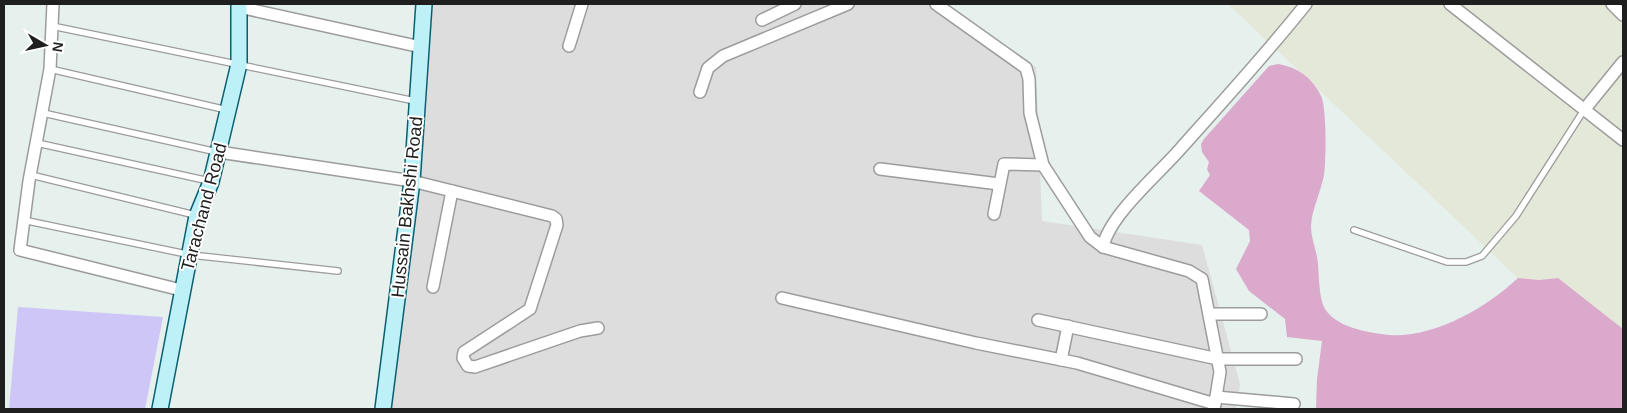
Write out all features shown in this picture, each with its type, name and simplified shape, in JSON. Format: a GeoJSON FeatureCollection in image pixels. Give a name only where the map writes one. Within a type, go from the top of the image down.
{"type":"FeatureCollection","features":[{"type":"Feature","properties":{"kind":"street"},"geometry":{"type":"LineString","coordinates":[[53,4],[50,69],[23,220],[20,247],[23,252],[181,290]]}},
{"type":"Feature","properties":{"kind":"street","name":"Hussain Bakhshi Road"},"geometry":{"type":"LineString","coordinates":[[383,409],[412,181],[424,4]]}},
{"type":"Feature","properties":{"kind":"street"},"geometry":{"type":"LineString","coordinates":[[569,46],[582,4]]}},
{"type":"Feature","properties":{"kind":"street"},"geometry":{"type":"LineString","coordinates":[[762,20],[795,4]]}},
{"type":"Feature","properties":{"kind":"street"},"geometry":{"type":"LineString","coordinates":[[700,92],[708,68],[723,56],[848,4]]}},
{"type":"Feature","properties":{"kind":"street"},"geometry":{"type":"LineString","coordinates":[[936,4],[1026,68],[1029,79],[1030,113],[1043,165],[1090,237],[1103,247],[1198,274],[1202,279],[1220,372],[1215,403]]}},
{"type":"Feature","properties":{"kind":"street"},"geometry":{"type":"LineString","coordinates":[[1103,247],[1105,236],[1116,219],[1181,149],[1306,4]]}},
{"type":"Feature","properties":{"kind":"street"},"geometry":{"type":"LineString","coordinates":[[1450,4],[1623,140]]}},
{"type":"Feature","properties":{"kind":"street"},"geometry":{"type":"LineString","coordinates":[[1612,4],[1623,15]]}},
{"type":"Feature","properties":{"kind":"street"},"geometry":{"type":"LineString","coordinates":[[239,5],[421,47]]}},
{"type":"Feature","properties":{"kind":"street","name":"Tarachand Road"},"geometry":{"type":"LineString","coordinates":[[160,409],[181,290],[191,255],[197,216],[211,182],[230,110],[239,64],[239,5]]}},
{"type":"Feature","properties":{"kind":"street"},"geometry":{"type":"LineString","coordinates":[[1584,110],[1623,62]]}},
{"type":"Feature","properties":{"kind":"street"},"geometry":{"type":"LineString","coordinates":[[219,152],[412,181],[552,216],[556,219],[557,225],[530,309],[464,352],[463,358],[468,366],[475,366],[580,331],[598,328]]}},
{"type":"Feature","properties":{"kind":"street"},"geometry":{"type":"LineString","coordinates":[[994,214],[1004,164],[1043,165]]}},
{"type":"Feature","properties":{"kind":"street"},"geometry":{"type":"LineString","coordinates":[[880,169],[999,184]]}},
{"type":"Feature","properties":{"kind":"street"},"geometry":{"type":"LineString","coordinates":[[433,287],[452,191]]}},
{"type":"Feature","properties":{"kind":"street"},"geometry":{"type":"LineString","coordinates":[[782,298],[976,343],[1061,360],[1215,403],[1294,404]]}},
{"type":"Feature","properties":{"kind":"street"},"geometry":{"type":"LineString","coordinates":[[1209,314],[1261,314]]}},
{"type":"Feature","properties":{"kind":"street"},"geometry":{"type":"LineString","coordinates":[[1038,320],[1218,359],[1296,359]]}},
{"type":"Feature","properties":{"kind":"street"},"geometry":{"type":"LineString","coordinates":[[1061,360],[1068,326]]}},
{"type":"Feature","properties":{"kind":"lane"},"geometry":{"type":"LineString","coordinates":[[51,26],[418,102]]}},
{"type":"Feature","properties":{"kind":"lane"},"geometry":{"type":"LineString","coordinates":[[50,69],[230,110]]}},
{"type":"Feature","properties":{"kind":"lane"},"geometry":{"type":"LineString","coordinates":[[1354,230],[1447,262],[1466,262],[1482,256],[1516,216],[1584,110]]}},
{"type":"Feature","properties":{"kind":"lane"},"geometry":{"type":"LineString","coordinates":[[43,113],[219,152]]}},
{"type":"Feature","properties":{"kind":"lane"},"geometry":{"type":"LineString","coordinates":[[37,143],[211,182]]}},
{"type":"Feature","properties":{"kind":"lane"},"geometry":{"type":"LineString","coordinates":[[31,175],[197,216]]}},
{"type":"Feature","properties":{"kind":"lane"},"geometry":{"type":"LineString","coordinates":[[23,220],[191,255],[338,271]]}},
{"type":"Feature","properties":{"kind":"shaded area"},"geometry":{"type":"Polygon","coordinates":[[[418,4],[942,4],[1036,67],[1042,221],[1202,245],[1240,384],[1236,409],[382,409],[395,326],[418,4]]]}},
{"type":"Feature","properties":{"kind":"shaded area"},"geometry":{"type":"Polygon","coordinates":[[[1228,4],[1623,4],[1623,329],[1558,278],[1539,280],[1518,278],[1228,4]]]}},
{"type":"Feature","properties":{"kind":"shaded area"},"geometry":{"type":"Polygon","coordinates":[[[1278,64],[1298,70],[1308,78],[1317,89],[1323,102],[1325,168],[1311,226],[1323,305],[1334,319],[1352,328],[1372,333],[1406,335],[1424,332],[1458,319],[1475,310],[1491,300],[1518,278],[1539,280],[1558,278],[1623,329],[1623,409],[1316,409],[1317,379],[1322,341],[1287,337],[1285,319],[1249,291],[1236,269],[1250,241],[1249,230],[1199,191],[1210,175],[1207,169],[1209,162],[1202,152],[1201,144],[1204,139],[1269,66],[1278,64]]]}},
{"type":"Feature","properties":{"kind":"shaded area"},"geometry":{"type":"Polygon","coordinates":[[[18,307],[163,317],[145,409],[9,409],[18,307]]]}}]}
